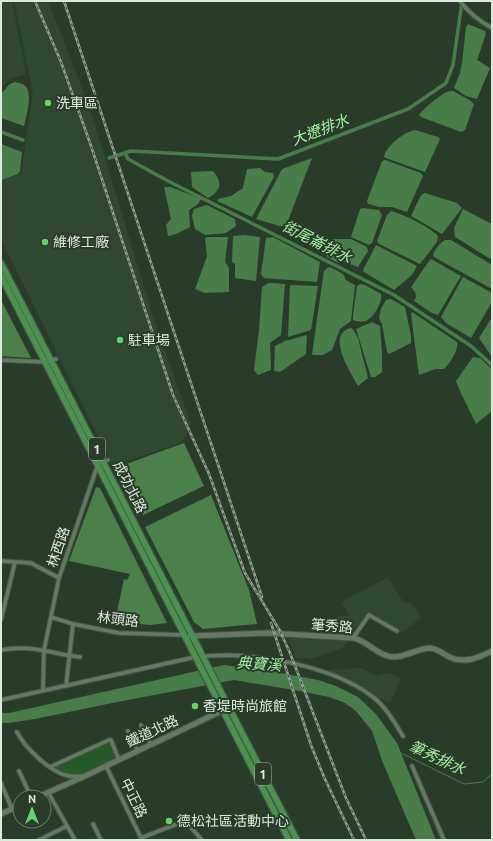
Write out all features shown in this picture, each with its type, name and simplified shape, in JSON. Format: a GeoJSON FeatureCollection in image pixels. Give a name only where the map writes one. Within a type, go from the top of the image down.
{"type":"FeatureCollection","features":[{"type":"Feature","properties":{"kind":"main road","name":"成功北路"},"geometry":{"type":"LineString","coordinates":[[1,263],[53,359],[184,635],[223,710]]}},
{"type":"Feature","properties":{"kind":"main road","name":"成功北路"},"geometry":{"type":"LineString","coordinates":[[1,276],[44,362],[103,462],[192,636],[205,657]]}},
{"type":"Feature","properties":{"kind":"main road","name":"1"},"geometry":{"type":"LineString","coordinates":[[205,657],[296,840]]}},
{"type":"Feature","properties":{"kind":"main road","name":"1"},"geometry":{"type":"LineString","coordinates":[[223,710],[289,840]]}},
{"type":"Feature","properties":{"kind":"street"},"geometry":{"type":"LineString","coordinates":[[460,1],[466,10],[480,22],[492,28]]}},
{"type":"Feature","properties":{"kind":"street"},"geometry":{"type":"LineString","coordinates":[[1,360],[44,362],[53,359]]}},
{"type":"Feature","properties":{"kind":"street","name":"林西路"},"geometry":{"type":"LineString","coordinates":[[43,691],[44,650],[59,578],[103,462]]}},
{"type":"Feature","properties":{"kind":"street"},"geometry":{"type":"LineString","coordinates":[[1,561],[31,563],[59,578]]}},
{"type":"Feature","properties":{"kind":"street"},"geometry":{"type":"LineString","coordinates":[[1,620],[15,562]]}},
{"type":"Feature","properties":{"kind":"street"},"geometry":{"type":"LineString","coordinates":[[353,638],[369,615],[398,631]]}},
{"type":"Feature","properties":{"kind":"street","name":"林頭路"},"geometry":{"type":"LineString","coordinates":[[51,617],[73,624],[119,633],[184,635]]}},
{"type":"Feature","properties":{"kind":"street"},"geometry":{"type":"LineString","coordinates":[[66,686],[73,624]]}},
{"type":"Feature","properties":{"kind":"street","name":"筆秀路"},"geometry":{"type":"LineString","coordinates":[[184,635],[192,636],[268,632],[353,638],[390,657],[433,648],[449,657],[465,661],[492,651]]}},
{"type":"Feature","properties":{"kind":"street"},"geometry":{"type":"LineString","coordinates":[[1,650],[13,648],[44,650],[80,657]]}},
{"type":"Feature","properties":{"kind":"street"},"geometry":{"type":"LineString","coordinates":[[205,657],[227,654],[293,664],[320,671],[355,685],[375,698],[396,724],[402,736]]}},
{"type":"Feature","properties":{"kind":"street"},"geometry":{"type":"LineString","coordinates":[[1,700],[191,658]]}},
{"type":"Feature","properties":{"kind":"street","name":"鐵道北路"},"geometry":{"type":"LineString","coordinates":[[52,790],[230,707]]}},
{"type":"Feature","properties":{"kind":"street"},"geometry":{"type":"LineString","coordinates":[[141,725],[151,745]]}},
{"type":"Feature","properties":{"kind":"street"},"geometry":{"type":"LineString","coordinates":[[128,731],[138,751]]}},
{"type":"Feature","properties":{"kind":"street"},"geometry":{"type":"LineString","coordinates":[[17,732],[36,755],[50,767],[69,776],[85,776]]}},
{"type":"Feature","properties":{"kind":"street"},"geometry":{"type":"LineString","coordinates":[[50,767],[109,740],[119,760]]}},
{"type":"Feature","properties":{"kind":"street","name":"中正路"},"geometry":{"type":"LineString","coordinates":[[106,766],[142,839]]}},
{"type":"Feature","properties":{"kind":"street"},"geometry":{"type":"LineString","coordinates":[[412,766],[444,840]]}},
{"type":"Feature","properties":{"kind":"street"},"geometry":{"type":"LineString","coordinates":[[19,771],[27,789]]}},
{"type":"Feature","properties":{"kind":"street"},"geometry":{"type":"LineString","coordinates":[[1,783],[12,809],[1,814]]}},
{"type":"Feature","properties":{"kind":"street"},"geometry":{"type":"LineString","coordinates":[[52,799],[75,840]]}},
{"type":"Feature","properties":{"kind":"street"},"geometry":{"type":"LineString","coordinates":[[142,839],[182,822],[187,823],[202,840]]}},
{"type":"Feature","properties":{"kind":"street"},"geometry":{"type":"LineString","coordinates":[[93,824],[101,840]]}},
{"type":"Feature","properties":{"kind":"street"},"geometry":{"type":"LineString","coordinates":[[39,840],[67,826]]}},
{"type":"Feature","properties":{"kind":"shaded area"},"geometry":{"type":"Polygon","coordinates":[[[1,1],[12,1],[26,74],[12,78],[1,88],[1,1]]]}},
{"type":"Feature","properties":{"kind":"shaded area"},"geometry":{"type":"Polygon","coordinates":[[[14,1],[48,1],[90,108],[153,316],[191,424],[185,437],[180,443],[113,466],[1,240],[1,180],[21,173],[33,94],[14,1]]]}},
{"type":"Feature","properties":{"kind":"shaded area"},"geometry":{"type":"Polygon","coordinates":[[[468,24],[485,31],[486,34],[477,60],[490,68],[477,99],[466,96],[454,88],[460,73],[466,27],[468,24]]]}},
{"type":"Feature","properties":{"kind":"shaded area"},"geometry":{"type":"Polygon","coordinates":[[[15,82],[21,83],[27,88],[29,98],[24,126],[1,118],[1,93],[9,85],[15,82]]]}},
{"type":"Feature","properties":{"kind":"shaded area"},"geometry":{"type":"Polygon","coordinates":[[[453,91],[474,104],[465,130],[461,132],[419,115],[441,96],[453,91]]]}},
{"type":"Feature","properties":{"kind":"shaded area"},"geometry":{"type":"Polygon","coordinates":[[[415,130],[438,137],[440,139],[425,172],[384,157],[388,148],[396,140],[415,130]]]}},
{"type":"Feature","properties":{"kind":"shaded area"},"geometry":{"type":"Polygon","coordinates":[[[1,144],[22,152],[20,171],[18,174],[1,180],[1,144]]]}},
{"type":"Feature","properties":{"kind":"shaded area"},"geometry":{"type":"Polygon","coordinates":[[[312,158],[286,226],[280,226],[256,219],[282,169],[312,158]]]}},
{"type":"Feature","properties":{"kind":"shaded area"},"geometry":{"type":"Polygon","coordinates":[[[385,160],[421,173],[423,176],[407,212],[392,207],[379,207],[368,204],[367,201],[382,161],[385,160]]]}},
{"type":"Feature","properties":{"kind":"shaded area"},"geometry":{"type":"Polygon","coordinates":[[[260,168],[265,172],[273,173],[274,177],[252,217],[217,201],[218,199],[231,196],[243,188],[247,169],[260,168]]]}},
{"type":"Feature","properties":{"kind":"shaded area"},"geometry":{"type":"Polygon","coordinates":[[[213,171],[218,179],[219,186],[216,192],[208,198],[192,187],[191,172],[213,171]]]}},
{"type":"Feature","properties":{"kind":"shaded area"},"geometry":{"type":"Polygon","coordinates":[[[164,187],[171,187],[201,199],[198,204],[189,210],[190,227],[168,236],[166,225],[171,219],[164,187]]]}},
{"type":"Feature","properties":{"kind":"shaded area"},"geometry":{"type":"Polygon","coordinates":[[[425,193],[457,203],[462,208],[442,234],[411,216],[421,195],[425,193]]]}},
{"type":"Feature","properties":{"kind":"shaded area"},"geometry":{"type":"Polygon","coordinates":[[[207,205],[235,219],[236,226],[226,233],[205,235],[195,229],[192,216],[194,209],[207,205]]]}},
{"type":"Feature","properties":{"kind":"shaded area"},"geometry":{"type":"Polygon","coordinates":[[[360,209],[379,210],[382,215],[372,243],[369,245],[351,237],[360,209]]]}},
{"type":"Feature","properties":{"kind":"shaded area"},"geometry":{"type":"Polygon","coordinates":[[[463,209],[492,224],[492,260],[455,237],[454,228],[463,209]]]}},
{"type":"Feature","properties":{"kind":"shaded area"},"geometry":{"type":"Polygon","coordinates":[[[391,211],[416,221],[438,236],[437,242],[420,264],[379,244],[377,241],[387,215],[391,211]]]}},
{"type":"Feature","properties":{"kind":"shaded area"},"geometry":{"type":"Polygon","coordinates":[[[244,235],[260,237],[256,281],[235,278],[235,264],[232,262],[233,236],[244,235]]]}},
{"type":"Feature","properties":{"kind":"shaded area"},"geometry":{"type":"Polygon","coordinates":[[[228,237],[225,262],[229,268],[229,292],[205,293],[195,289],[207,256],[205,238],[228,237]]]}},
{"type":"Feature","properties":{"kind":"shaded area"},"geometry":{"type":"Polygon","coordinates":[[[273,237],[320,262],[317,282],[264,278],[261,274],[266,238],[273,237]]]}},
{"type":"Feature","properties":{"kind":"shaded area"},"geometry":{"type":"Polygon","coordinates":[[[332,239],[351,239],[367,247],[368,251],[358,267],[341,261],[338,263],[327,257],[328,244],[332,239]]]}},
{"type":"Feature","properties":{"kind":"shaded area"},"geometry":{"type":"Polygon","coordinates":[[[445,240],[451,240],[492,265],[492,289],[434,257],[433,255],[436,248],[445,240]]]}},
{"type":"Feature","properties":{"kind":"shaded area"},"geometry":{"type":"Polygon","coordinates":[[[376,245],[417,266],[412,275],[394,290],[363,270],[376,245]]]}},
{"type":"Feature","properties":{"kind":"shaded area"},"geometry":{"type":"Polygon","coordinates":[[[431,259],[461,276],[438,315],[432,313],[414,301],[416,297],[415,292],[411,287],[431,259]]]}},
{"type":"Feature","properties":{"kind":"shaded area"},"geometry":{"type":"Polygon","coordinates":[[[330,267],[343,274],[346,280],[355,285],[351,321],[340,329],[332,350],[323,355],[313,355],[324,271],[330,267]]]}},
{"type":"Feature","properties":{"kind":"shaded area"},"geometry":{"type":"Polygon","coordinates":[[[463,277],[492,293],[492,302],[471,338],[446,323],[441,317],[463,277]]]}},
{"type":"Feature","properties":{"kind":"shaded area"},"geometry":{"type":"Polygon","coordinates":[[[269,283],[285,284],[281,335],[270,343],[271,370],[258,375],[254,370],[262,287],[269,283]]]}},
{"type":"Feature","properties":{"kind":"shaded area"},"geometry":{"type":"Polygon","coordinates":[[[360,284],[365,285],[381,294],[380,303],[374,314],[367,320],[361,322],[353,320],[357,286],[360,284]]]}},
{"type":"Feature","properties":{"kind":"shaded area"},"geometry":{"type":"Polygon","coordinates":[[[290,285],[318,286],[311,330],[288,337],[290,285]]]}},
{"type":"Feature","properties":{"kind":"shaded area"},"geometry":{"type":"Polygon","coordinates":[[[391,299],[405,307],[411,343],[389,354],[387,352],[382,324],[379,318],[381,309],[386,300],[391,299]]]}},
{"type":"Feature","properties":{"kind":"shaded area"},"geometry":{"type":"Polygon","coordinates":[[[1,300],[31,358],[1,356],[1,300]]]}},
{"type":"Feature","properties":{"kind":"shaded area"},"geometry":{"type":"Polygon","coordinates":[[[412,312],[457,342],[457,349],[444,369],[435,369],[419,375],[411,314],[412,312]]]}},
{"type":"Feature","properties":{"kind":"shaded area"},"geometry":{"type":"Polygon","coordinates":[[[492,317],[492,357],[479,338],[492,317]]]}},
{"type":"Feature","properties":{"kind":"shaded area"},"geometry":{"type":"Polygon","coordinates":[[[372,322],[380,326],[382,352],[382,372],[375,377],[371,377],[356,329],[372,322]]]}},
{"type":"Feature","properties":{"kind":"shaded area"},"geometry":{"type":"Polygon","coordinates":[[[351,328],[358,338],[368,378],[358,386],[346,364],[340,346],[340,338],[344,332],[351,328]]]}},
{"type":"Feature","properties":{"kind":"shaded area"},"geometry":{"type":"Polygon","coordinates":[[[307,335],[306,354],[280,372],[274,371],[275,346],[285,341],[307,335]]]}},
{"type":"Feature","properties":{"kind":"shaded area"},"geometry":{"type":"Polygon","coordinates":[[[473,357],[480,358],[492,369],[492,411],[476,424],[456,381],[473,357]]]}},
{"type":"Feature","properties":{"kind":"shaded area"},"geometry":{"type":"Polygon","coordinates":[[[184,443],[204,486],[143,515],[115,468],[184,443]]]}},
{"type":"Feature","properties":{"kind":"shaded area"},"geometry":{"type":"Polygon","coordinates":[[[96,487],[100,488],[167,623],[150,625],[115,621],[124,579],[127,580],[130,574],[69,561],[96,487]]]}},
{"type":"Feature","properties":{"kind":"shaded area"},"geometry":{"type":"Polygon","coordinates":[[[211,495],[249,590],[257,624],[203,629],[194,622],[145,527],[211,495]]]}},
{"type":"Feature","properties":{"kind":"shaded area"},"geometry":{"type":"Polygon","coordinates":[[[388,577],[404,603],[411,603],[421,618],[401,633],[369,613],[353,636],[312,633],[313,625],[335,617],[349,615],[341,602],[388,577]]]}},
{"type":"Feature","properties":{"kind":"shaded area"},"geometry":{"type":"Polygon","coordinates":[[[288,638],[349,641],[343,648],[314,658],[296,658],[288,638]]]}},
{"type":"Feature","properties":{"kind":"shaded area"},"geometry":{"type":"Polygon","coordinates":[[[224,665],[270,671],[318,680],[336,686],[358,697],[376,714],[397,743],[436,840],[416,840],[383,763],[372,731],[356,711],[345,703],[329,697],[234,680],[35,719],[1,723],[1,713],[9,713],[224,665]]]}},
{"type":"Feature","properties":{"kind":"shaded area"},"geometry":{"type":"Polygon","coordinates":[[[362,668],[376,676],[389,673],[401,679],[390,703],[328,675],[330,670],[362,668]]]}},
{"type":"Feature","properties":{"kind":"shaded area"},"geometry":{"type":"Polygon","coordinates":[[[109,742],[117,759],[82,774],[69,775],[53,767],[109,742]]]}},
{"type":"Feature","properties":{"kind":"waterway","name":"大遼排水"},"geometry":{"type":"LineString","coordinates":[[109,158],[131,151],[278,159],[408,109],[446,83],[453,65],[462,2]]}},
{"type":"Feature","properties":{"kind":"waterway","name":"大遼排水"},"geometry":{"type":"LineString","coordinates":[[1,132],[23,140]]}},
{"type":"Feature","properties":{"kind":"waterway","name":"街尾崙排水"},"geometry":{"type":"LineString","coordinates":[[125,153],[128,159],[168,181],[394,295],[471,346],[492,365]]}},
{"type":"Feature","properties":{"kind":"waterway","name":"筆秀排水"},"geometry":{"type":"LineString","coordinates":[[401,753],[464,784],[483,782],[492,774]]}},
{"type":"Feature","properties":{"kind":"railway"},"geometry":{"type":"LineString","coordinates":[[35,1],[61,62],[90,143],[173,395],[209,474],[245,573],[280,631],[290,653],[346,798],[366,840]]}},
{"type":"Feature","properties":{"kind":"railway"},"geometry":{"type":"LineString","coordinates":[[64,1],[262,597]]}},
{"type":"Feature","properties":{"kind":"railway"},"geometry":{"type":"LineString","coordinates":[[271,623],[311,745],[324,777],[354,840]]}},
{"type":"Feature","properties":{"kind":"place","name":"洗車區"},"geometry":{"type":"Point","coordinates":[48,103]}},
{"type":"Feature","properties":{"kind":"place","name":"維修工廠"},"geometry":{"type":"Point","coordinates":[45,242]}},
{"type":"Feature","properties":{"kind":"place","name":"駐車場"},"geometry":{"type":"Point","coordinates":[120,340]}},
{"type":"Feature","properties":{"kind":"place","name":"香堤時尚旅館"},"geometry":{"type":"Point","coordinates":[195,706]}},
{"type":"Feature","properties":{"kind":"place","name":"德松社區活動中心"},"geometry":{"type":"Point","coordinates":[169,821]}},
{"type":"Feature","properties":{"kind":"water label","name":"典寶溪"},"geometry":{"type":"Point","coordinates":[259,664]}}]}
